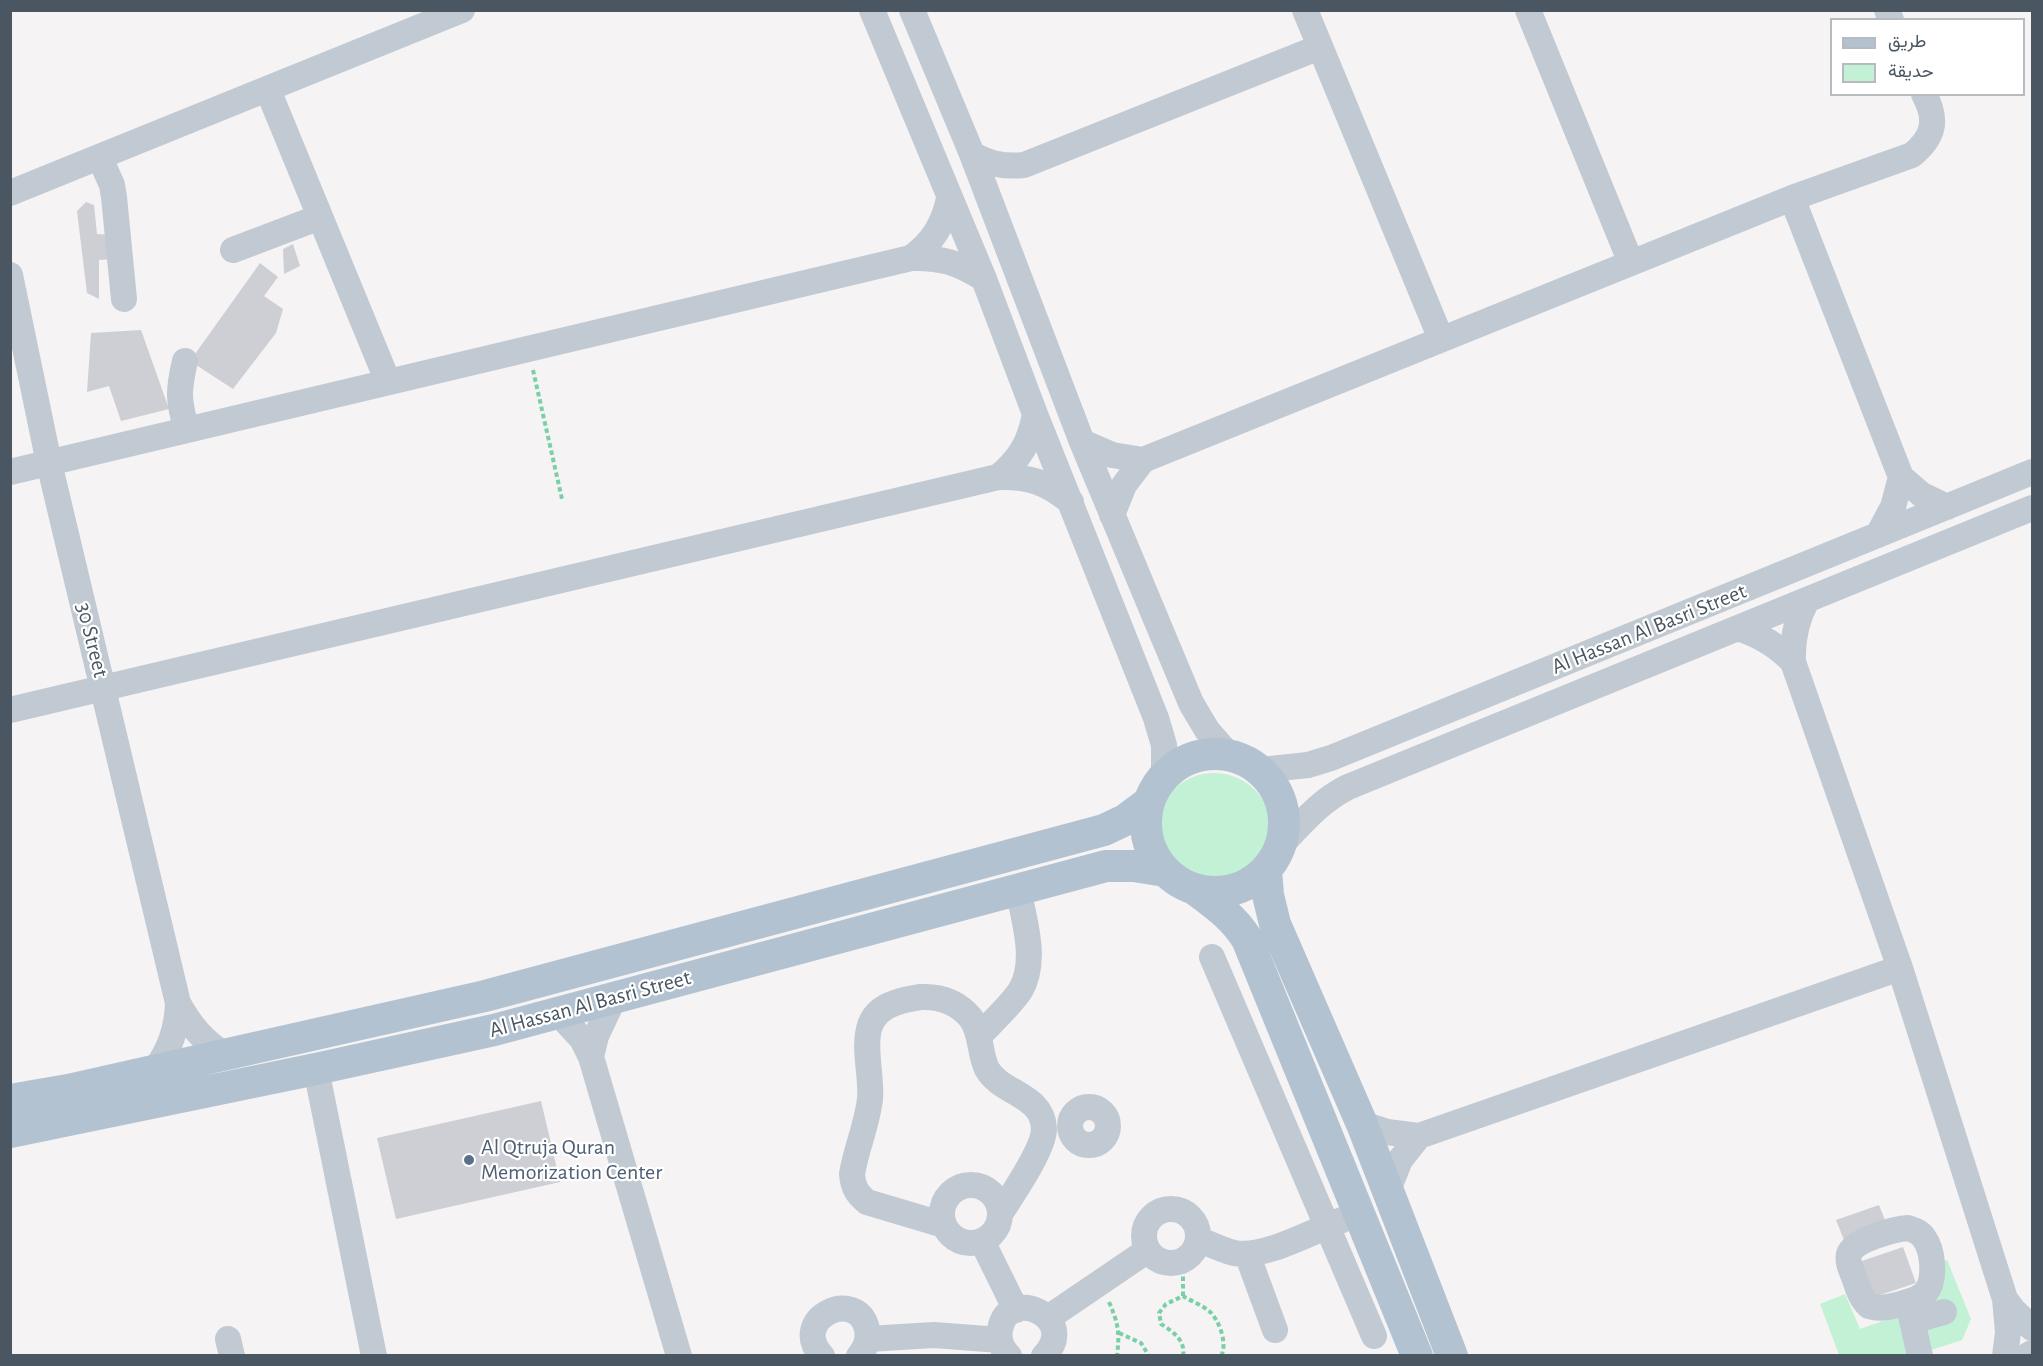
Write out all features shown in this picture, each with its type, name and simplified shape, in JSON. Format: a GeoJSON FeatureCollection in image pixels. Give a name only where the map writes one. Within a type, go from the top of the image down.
{"type":"FeatureCollection","features":[{"type":"Feature","properties":{"kind":"main road"},"geometry":{"type":"LineString","coordinates":[[1417,1356],[1247,939],[1220,907],[1165,871],[1154,856],[1147,839],[1145,820],[1156,788],[1178,764],[1194,756],[1211,753],[1246,760],[1261,770],[1274,786],[1282,805],[1285,825],[1274,858],[1269,895],[1275,924],[1362,1125],[1452,1356]]}},
{"type":"Feature","properties":{"kind":"main road","name":"Al Hassan Al Basri Street"},"geometry":{"type":"LineString","coordinates":[[10,1100],[485,996],[1104,830],[1125,820],[1156,788]]}},
{"type":"Feature","properties":{"kind":"main road"},"geometry":{"type":"LineString","coordinates":[[1196,890],[1215,892],[1234,890],[1252,882],[1274,858]]}},
{"type":"Feature","properties":{"kind":"main road","name":"Al Hassan Al Basri Street"},"geometry":{"type":"LineString","coordinates":[[11,1132],[316,1070],[494,1030],[1106,866],[1134,866],[1165,871]]}},
{"type":"Feature","properties":{"kind":"main road"},"geometry":{"type":"LineString","coordinates":[[11,1132],[11,1118],[16,1112],[65,1101],[69,1095],[68,1089]]}},
{"type":"Feature","properties":{"kind":"street"},"geometry":{"type":"LineString","coordinates":[[10,193],[462,10]]}},
{"type":"Feature","properties":{"kind":"street"},"geometry":{"type":"LineString","coordinates":[[872,10],[984,279],[1035,414],[1159,725],[1164,745],[1156,788]]}},
{"type":"Feature","properties":{"kind":"street"},"geometry":{"type":"LineString","coordinates":[[912,10],[972,154],[1082,442],[1191,704],[1207,730],[1229,755]]}},
{"type":"Feature","properties":{"kind":"street"},"geometry":{"type":"LineString","coordinates":[[1305,10],[1441,339]]}},
{"type":"Feature","properties":{"kind":"street"},"geometry":{"type":"LineString","coordinates":[[1528,10],[1631,263]]}},
{"type":"Feature","properties":{"kind":"street"},"geometry":{"type":"LineString","coordinates":[[972,154],[983,161],[997,165],[1024,165],[1320,47]]}},
{"type":"Feature","properties":{"kind":"street"},"geometry":{"type":"LineString","coordinates":[[268,90],[388,382]]}},
{"type":"Feature","properties":{"kind":"street"},"geometry":{"type":"LineString","coordinates":[[1876,167],[1906,147],[1914,138],[1920,115],[1918,96]]}},
{"type":"Feature","properties":{"kind":"street"},"geometry":{"type":"LineString","coordinates":[[1112,515],[1124,485],[1143,460],[1792,198],[1912,155],[1922,147],[1933,123],[1932,110],[1925,96]]}},
{"type":"Feature","properties":{"kind":"street"},"geometry":{"type":"LineString","coordinates":[[100,158],[112,185],[124,299]]}},
{"type":"Feature","properties":{"kind":"street"},"geometry":{"type":"LineString","coordinates":[[993,209],[1005,184],[1024,165]]}},
{"type":"Feature","properties":{"kind":"street"},"geometry":{"type":"LineString","coordinates":[[1792,198],[1901,477],[1922,495],[1947,507]]}},
{"type":"Feature","properties":{"kind":"street"},"geometry":{"type":"LineString","coordinates":[[911,258],[926,247],[938,233],[949,199]]}},
{"type":"Feature","properties":{"kind":"street"},"geometry":{"type":"LineString","coordinates":[[233,250],[320,217]]}},
{"type":"Feature","properties":{"kind":"street"},"geometry":{"type":"LineString","coordinates":[[10,472],[911,258],[950,261],[968,268],[984,279]]}},
{"type":"Feature","properties":{"kind":"street","name":"30 Street"},"geometry":{"type":"LineString","coordinates":[[10,275],[49,463],[178,1003],[177,1021],[172,1039],[155,1070]]}},
{"type":"Feature","properties":{"kind":"street"},"geometry":{"type":"LineString","coordinates":[[185,362],[179,391],[180,406],[187,430]]}},
{"type":"Feature","properties":{"kind":"street"},"geometry":{"type":"LineString","coordinates":[[998,477],[1024,450],[1032,433],[1035,414]]}},
{"type":"Feature","properties":{"kind":"street"},"geometry":{"type":"LineString","coordinates":[[1082,442],[1112,455],[1143,460]]}},
{"type":"Feature","properties":{"kind":"street","name":"Al Hassan Al Basri Street"},"geometry":{"type":"LineString","coordinates":[[1261,770],[1292,768],[1320,762],[2032,472]]}},
{"type":"Feature","properties":{"kind":"street"},"geometry":{"type":"LineString","coordinates":[[10,710],[998,477],[1018,477],[1037,481],[1055,489],[1071,502]]}},
{"type":"Feature","properties":{"kind":"street"},"geometry":{"type":"LineString","coordinates":[[1878,535],[1893,507],[1901,477]]}},
{"type":"Feature","properties":{"kind":"street","name":"Al Hassan Al Basri Street"},"geometry":{"type":"LineString","coordinates":[[1274,858],[1312,811],[1348,787],[2032,508]]}},
{"type":"Feature","properties":{"kind":"street"},"geometry":{"type":"LineString","coordinates":[[1807,600],[1794,634],[1793,662],[1900,968],[2005,1299],[2008,1332],[2005,1356]]}},
{"type":"Feature","properties":{"kind":"street"},"geometry":{"type":"LineString","coordinates":[[1738,628],[1765,638],[1793,662]]}},
{"type":"Feature","properties":{"kind":"street"},"geometry":{"type":"LineString","coordinates":[[979,1036],[1019,992],[1028,970],[1027,935],[1018,889]]}},
{"type":"Feature","properties":{"kind":"street"},"geometry":{"type":"LineString","coordinates":[[1212,957],[1374,1336]]}},
{"type":"Feature","properties":{"kind":"street"},"geometry":{"type":"LineString","coordinates":[[1362,1125],[1387,1132],[1419,1136],[1900,968]]}},
{"type":"Feature","properties":{"kind":"street"},"geometry":{"type":"LineString","coordinates":[[919,997],[939,997],[957,1005],[971,1018],[979,1036],[987,1068],[994,1078],[1031,1102],[1040,1114],[1044,1129],[1040,1147],[1000,1214],[996,1230],[982,1241],[964,1242],[956,1239],[944,1226],[867,1202],[858,1195],[853,1185],[852,1174],[870,1098],[868,1028],[874,1015],[885,1006],[919,997]]}},
{"type":"Feature","properties":{"kind":"street"},"geometry":{"type":"LineString","coordinates":[[591,1057],[596,1036],[614,998]]}},
{"type":"Feature","properties":{"kind":"street","name":"30 Street"},"geometry":{"type":"LineString","coordinates":[[178,1003],[196,1033],[209,1045],[224,1054]]}},
{"type":"Feature","properties":{"kind":"street"},"geometry":{"type":"LineString","coordinates":[[558,1013],[582,1039],[591,1057],[679,1356]]}},
{"type":"Feature","properties":{"kind":"street"},"geometry":{"type":"LineString","coordinates":[[316,1070],[374,1356]]}},
{"type":"Feature","properties":{"kind":"street"},"geometry":{"type":"LineString","coordinates":[[1388,1190],[1400,1160],[1419,1136]]}},
{"type":"Feature","properties":{"kind":"street"},"geometry":{"type":"LineString","coordinates":[[1040,1147],[1049,1150],[1059,1149],[1075,1139]]}},
{"type":"Feature","properties":{"kind":"street"},"geometry":{"type":"LineString","coordinates":[[944,1226],[942,1215],[947,1196],[955,1189],[965,1185],[975,1184],[993,1194],[999,1203],[1000,1214]]}},
{"type":"Feature","properties":{"kind":"street"},"geometry":{"type":"LineString","coordinates":[[1175,1209],[1188,1215],[1196,1225],[1198,1239],[1193,1251],[1184,1260],[1177,1263],[1164,1262],[1152,1256],[1148,1250],[1144,1230],[1150,1218],[1162,1210],[1175,1209]]}},
{"type":"Feature","properties":{"kind":"street"},"geometry":{"type":"LineString","coordinates":[[1198,1239],[1233,1252],[1246,1254],[1261,1252],[1358,1214]]}},
{"type":"Feature","properties":{"kind":"street"},"geometry":{"type":"LineString","coordinates":[[982,1241],[1016,1310]]}},
{"type":"Feature","properties":{"kind":"street"},"geometry":{"type":"LineString","coordinates":[[1048,1318],[1148,1250]]}},
{"type":"Feature","properties":{"kind":"street"},"geometry":{"type":"LineString","coordinates":[[1246,1254],[1275,1330]]}},
{"type":"Feature","properties":{"kind":"street"},"geometry":{"type":"LineString","coordinates":[[2005,1299],[2032,1328]]}},
{"type":"Feature","properties":{"kind":"street"},"geometry":{"type":"LineString","coordinates":[[1005,1348],[999,1333],[1004,1319],[1022,1308],[1037,1309],[1048,1318],[1054,1330],[1054,1337],[1044,1356]]}},
{"type":"Feature","properties":{"kind":"street"},"geometry":{"type":"LineString","coordinates":[[822,1356],[815,1347],[813,1333],[818,1320],[830,1311],[843,1309],[857,1314],[866,1325],[863,1347],[934,1335],[1005,1348]]}},
{"type":"Feature","properties":{"kind":"street"},"geometry":{"type":"LineString","coordinates":[[1920,1356],[1910,1312],[1944,1312]]}},
{"type":"Feature","properties":{"kind":"street"},"geometry":{"type":"LineString","coordinates":[[2027,1356],[2032,1353]]}},
{"type":"Feature","properties":{"kind":"path"},"geometry":{"type":"LineString","coordinates":[[528,349],[562,499]]}},
{"type":"Feature","properties":{"kind":"path"},"geometry":{"type":"LineString","coordinates":[[1184,1260],[1184,1296]]}},
{"type":"Feature","properties":{"kind":"path"},"geometry":{"type":"LineString","coordinates":[[1100,1283],[1118,1322],[1117,1356]]}},
{"type":"Feature","properties":{"kind":"path"},"geometry":{"type":"LineString","coordinates":[[1183,1356],[1184,1350],[1180,1340],[1161,1324],[1159,1313],[1166,1304],[1184,1296]]}},
{"type":"Feature","properties":{"kind":"path"},"geometry":{"type":"LineString","coordinates":[[1184,1296],[1210,1312],[1214,1317],[1221,1331],[1223,1342],[1224,1351],[1221,1356]]}},
{"type":"Feature","properties":{"kind":"path"},"geometry":{"type":"LineString","coordinates":[[1119,1333],[1141,1343],[1149,1356]]}},
{"type":"Feature","properties":{"kind":"green space"},"geometry":{"type":"Polygon","coordinates":[[[1214,773],[1236,777],[1255,790],[1268,809],[1272,831],[1268,853],[1255,872],[1236,885],[1214,889],[1192,885],[1173,872],[1160,853],[1156,831],[1160,809],[1173,790],[1192,777],[1214,773]]]}},
{"type":"Feature","properties":{"kind":"green space"},"geometry":{"type":"Polygon","coordinates":[[[1947,1260],[1971,1319],[1962,1340],[1916,1355],[1839,1355],[1820,1304],[1845,1294],[1860,1329],[1931,1304],[1921,1270],[1947,1260]]]}},
{"type":"Feature","properties":{"kind":"building"},"geometry":{"type":"Polygon","coordinates":[[[86,202],[94,205],[97,234],[114,235],[115,259],[99,260],[99,299],[87,293],[77,211],[86,202]]]}},
{"type":"Feature","properties":{"kind":"building"},"geometry":{"type":"Polygon","coordinates":[[[293,244],[300,266],[284,274],[283,249],[293,244]]]}},
{"type":"Feature","properties":{"kind":"building"},"geometry":{"type":"Polygon","coordinates":[[[260,263],[278,277],[264,296],[283,309],[276,333],[233,389],[190,361],[260,263]]]}},
{"type":"Feature","properties":{"kind":"building"},"geometry":{"type":"Polygon","coordinates":[[[141,330],[169,409],[121,421],[109,386],[87,392],[91,333],[141,330]]]}},
{"type":"Feature","properties":{"kind":"building","name":"Al Qtruja Quran Memorization Center"},"geometry":{"type":"Polygon","coordinates":[[[541,1101],[560,1182],[396,1219],[377,1138],[541,1101]]]}},
{"type":"Feature","properties":{"kind":"building"},"geometry":{"type":"Polygon","coordinates":[[[1879,1205],[1887,1225],[1844,1240],[1836,1220],[1879,1205]]]}},
{"type":"Feature","properties":{"kind":"building"},"geometry":{"type":"Polygon","coordinates":[[[1903,1247],[1916,1283],[1868,1299],[1856,1263],[1903,1247]]]}},
{"type":"Feature","properties":{"kind":"place","name":"Al Qtruja Quran Memorization Center"},"geometry":{"type":"Point","coordinates":[469,1160]}}]}
